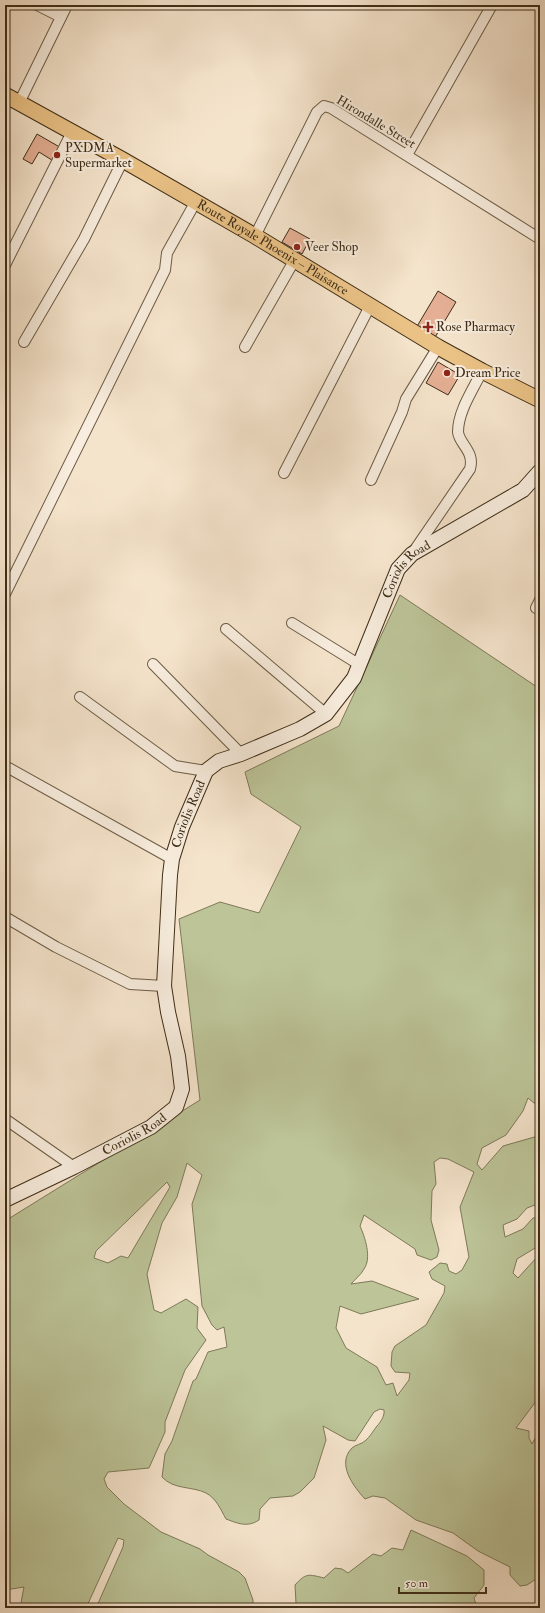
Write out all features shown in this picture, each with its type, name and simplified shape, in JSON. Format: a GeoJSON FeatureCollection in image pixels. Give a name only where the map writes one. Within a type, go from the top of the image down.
{"type":"FeatureCollection","features":[{"type":"Feature","properties":{"kind":"main road","name":"Route Royale Phoenix – Plaisance"},"geometry":{"type":"LineString","coordinates":[[5,95],[123,160],[255,236],[438,347],[540,400]]}},
{"type":"Feature","properties":{"kind":"main road","name":"Coriolis Road"},"geometry":{"type":"LineString","coordinates":[[5,1200],[74,1167],[150,1126],[176,1107],[182,1089],[178,1056],[164,986],[172,859],[182,827],[206,771],[219,761],[241,754],[300,730],[326,714],[354,678],[398,569],[412,554],[523,490],[540,471]]}},
{"type":"Feature","properties":{"kind":"street"},"geometry":{"type":"LineString","coordinates":[[37,5],[61,17]]}},
{"type":"Feature","properties":{"kind":"street"},"geometry":{"type":"LineString","coordinates":[[19,103],[66,5]]}},
{"type":"Feature","properties":{"kind":"street"},"geometry":{"type":"LineString","coordinates":[[407,155],[492,5]]}},
{"type":"Feature","properties":{"kind":"street","name":"Hirondalle Street"},"geometry":{"type":"LineString","coordinates":[[255,236],[316,112],[324,106],[331,108],[540,239]]}},
{"type":"Feature","properties":{"kind":"street"},"geometry":{"type":"LineString","coordinates":[[5,265],[72,132]]}},
{"type":"Feature","properties":{"kind":"street"},"geometry":{"type":"LineString","coordinates":[[24,342],[84,239],[123,160]]}},
{"type":"Feature","properties":{"kind":"street"},"geometry":{"type":"LineString","coordinates":[[5,594],[165,270],[167,253],[195,202]]}},
{"type":"Feature","properties":{"kind":"street"},"geometry":{"type":"LineString","coordinates":[[246,347],[294,261]]}},
{"type":"Feature","properties":{"kind":"street"},"geometry":{"type":"LineString","coordinates":[[284,473],[370,306]]}},
{"type":"Feature","properties":{"kind":"street"},"geometry":{"type":"LineString","coordinates":[[371,480],[402,412],[406,399],[438,347]]}},
{"type":"Feature","properties":{"kind":"street"},"geometry":{"type":"LineString","coordinates":[[412,554],[470,469],[472,463],[468,451],[458,433],[460,416],[482,371]]}},
{"type":"Feature","properties":{"kind":"street"},"geometry":{"type":"LineString","coordinates":[[292,623],[360,665]]}},
{"type":"Feature","properties":{"kind":"street"},"geometry":{"type":"LineString","coordinates":[[226,629],[326,714]]}},
{"type":"Feature","properties":{"kind":"street"},"geometry":{"type":"LineString","coordinates":[[153,664],[241,754]]}},
{"type":"Feature","properties":{"kind":"street"},"geometry":{"type":"LineString","coordinates":[[80,697],[175,766],[206,771]]}},
{"type":"Feature","properties":{"kind":"street"},"geometry":{"type":"LineString","coordinates":[[5,766],[172,859]]}},
{"type":"Feature","properties":{"kind":"street"},"geometry":{"type":"LineString","coordinates":[[5,917],[56,947],[130,984],[164,986]]}},
{"type":"Feature","properties":{"kind":"street"},"geometry":{"type":"LineString","coordinates":[[5,1119],[74,1167]]}},
{"type":"Feature","properties":{"kind":"green space"},"geometry":{"type":"Polygon","coordinates":[[[400,595],[540,689],[540,1104],[534,1103],[528,1098],[523,1111],[506,1135],[482,1148],[477,1164],[482,1170],[503,1146],[538,1136],[540,1130],[540,1203],[527,1208],[517,1219],[503,1225],[505,1237],[523,1229],[533,1218],[540,1218],[540,1245],[517,1259],[513,1273],[518,1278],[540,1255],[540,1396],[516,1428],[529,1431],[529,1438],[532,1444],[540,1429],[540,1578],[539,1577],[527,1585],[520,1586],[510,1575],[510,1567],[478,1551],[453,1533],[416,1520],[385,1498],[373,1496],[365,1499],[348,1475],[346,1461],[352,1448],[364,1442],[380,1423],[384,1410],[380,1409],[374,1412],[355,1441],[348,1440],[323,1426],[326,1440],[314,1478],[300,1492],[293,1496],[270,1498],[260,1509],[259,1520],[250,1524],[242,1524],[226,1519],[218,1504],[210,1495],[201,1491],[172,1484],[162,1477],[165,1454],[172,1441],[193,1381],[196,1379],[208,1352],[227,1347],[224,1327],[217,1330],[212,1325],[202,1306],[192,1204],[202,1175],[187,1163],[177,1197],[162,1223],[147,1274],[154,1310],[161,1313],[186,1299],[198,1307],[197,1328],[206,1340],[185,1370],[165,1422],[165,1432],[149,1468],[108,1472],[104,1479],[107,1487],[124,1504],[161,1532],[200,1549],[239,1572],[245,1578],[253,1600],[253,1608],[96,1608],[123,1547],[124,1540],[118,1538],[86,1608],[20,1608],[24,1587],[5,1590],[5,1221],[200,1100],[179,919],[220,902],[259,913],[301,827],[251,794],[245,772],[339,726],[400,595]],[[440,1158],[434,1162],[436,1184],[432,1191],[431,1220],[439,1250],[437,1257],[431,1260],[417,1255],[415,1249],[364,1215],[360,1226],[366,1242],[368,1253],[367,1259],[363,1271],[351,1284],[372,1281],[419,1299],[361,1314],[340,1306],[336,1328],[346,1348],[377,1367],[386,1385],[393,1383],[397,1396],[409,1380],[410,1373],[395,1372],[391,1366],[392,1352],[395,1346],[426,1325],[444,1293],[445,1286],[432,1279],[429,1272],[440,1263],[447,1264],[449,1271],[456,1274],[462,1270],[469,1257],[460,1207],[474,1172],[448,1159],[440,1158]],[[167,1182],[96,1251],[94,1258],[108,1263],[121,1256],[128,1258],[170,1187],[167,1182]]]}},
{"type":"Feature","properties":{"kind":"green space"},"geometry":{"type":"Polygon","coordinates":[[[411,1530],[467,1556],[484,1570],[484,1585],[474,1598],[477,1608],[292,1608],[296,1603],[295,1585],[305,1576],[311,1575],[324,1578],[335,1568],[342,1569],[348,1573],[373,1554],[381,1556],[392,1548],[403,1550],[411,1530]]]}},
{"type":"Feature","properties":{"kind":"building"},"geometry":{"type":"Polygon","coordinates":[[[37,134],[63,149],[55,162],[39,152],[32,164],[23,159],[37,134]]]}},
{"type":"Feature","properties":{"kind":"building"},"geometry":{"type":"Polygon","coordinates":[[[290,228],[310,239],[302,254],[282,242],[290,228]]]}},
{"type":"Feature","properties":{"kind":"building"},"geometry":{"type":"Polygon","coordinates":[[[438,291],[456,302],[434,339],[416,328],[438,291]]]}},
{"type":"Feature","properties":{"kind":"building"},"geometry":{"type":"Polygon","coordinates":[[[438,362],[460,375],[448,395],[426,383],[438,362]]]}},
{"type":"Feature","properties":{"kind":"place","name":"PXDMA Supermarket"},"geometry":{"type":"Point","coordinates":[57,155]}},
{"type":"Feature","properties":{"kind":"place","name":"Veer Shop"},"geometry":{"type":"Point","coordinates":[297,247]}},
{"type":"Feature","properties":{"kind":"place","name":"Rose Pharmacy"},"geometry":{"type":"Point","coordinates":[428,327]}},
{"type":"Feature","properties":{"kind":"place","name":"Dream Price"},"geometry":{"type":"Point","coordinates":[447,373]}}]}
